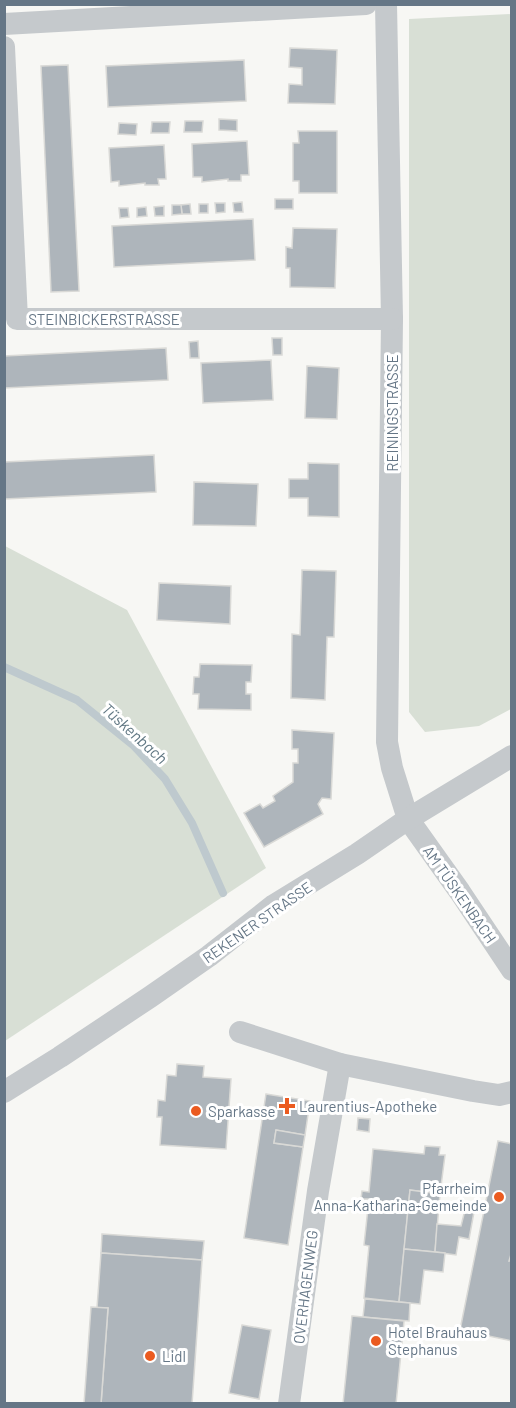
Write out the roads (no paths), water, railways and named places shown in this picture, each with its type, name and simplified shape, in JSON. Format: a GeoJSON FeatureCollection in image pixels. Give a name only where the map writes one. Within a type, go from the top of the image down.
{"type":"FeatureCollection","features":[{"type":"Feature","properties":{"kind":"street"},"geometry":{"type":"LineString","coordinates":[[4,24],[366,4]]}},
{"type":"Feature","properties":{"kind":"street","name":"REININGSTRASSE"},"geometry":{"type":"LineString","coordinates":[[386,4],[392,319],[387,742],[392,768],[408,819]]}},
{"type":"Feature","properties":{"kind":"street","name":"STEINBICKERSTRASSE"},"geometry":{"type":"LineString","coordinates":[[4,47],[17,319],[392,319]]}},
{"type":"Feature","properties":{"kind":"street","name":"REKENER STRASSE"},"geometry":{"type":"LineString","coordinates":[[4,1092],[209,956],[274,905],[512,756]]}},
{"type":"Feature","properties":{"kind":"street","name":"AM TÜSKENBACH"},"geometry":{"type":"LineString","coordinates":[[408,819],[512,970]]}},
{"type":"Feature","properties":{"kind":"street"},"geometry":{"type":"LineString","coordinates":[[240,1032],[340,1064],[473,1091],[499,1095],[512,1092]]}},
{"type":"Feature","properties":{"kind":"street","name":"OVERHAGENWEG"},"geometry":{"type":"LineString","coordinates":[[289,1404],[318,1191],[340,1064]]}},
{"type":"Feature","properties":{"kind":"waterway","name":"Tüskenbach"},"geometry":{"type":"LineString","coordinates":[[4,667],[77,700],[134,746],[165,779],[192,823],[223,893]]}},
{"type":"Feature","properties":{"kind":"place","name":"Laurentius-Apotheke"},"geometry":{"type":"Point","coordinates":[287,1106]}},
{"type":"Feature","properties":{"kind":"place","name":"Sparkasse"},"geometry":{"type":"Point","coordinates":[196,1111]}},
{"type":"Feature","properties":{"kind":"place","name":"Pfarrheim Anna-Katharina-Gemeinde"},"geometry":{"type":"Point","coordinates":[499,1197]}},
{"type":"Feature","properties":{"kind":"place","name":"Hotel Brauhaus Stephanus"},"geometry":{"type":"Point","coordinates":[376,1341]}},
{"type":"Feature","properties":{"kind":"place","name":"Lidl"},"geometry":{"type":"Point","coordinates":[150,1356]}}]}
